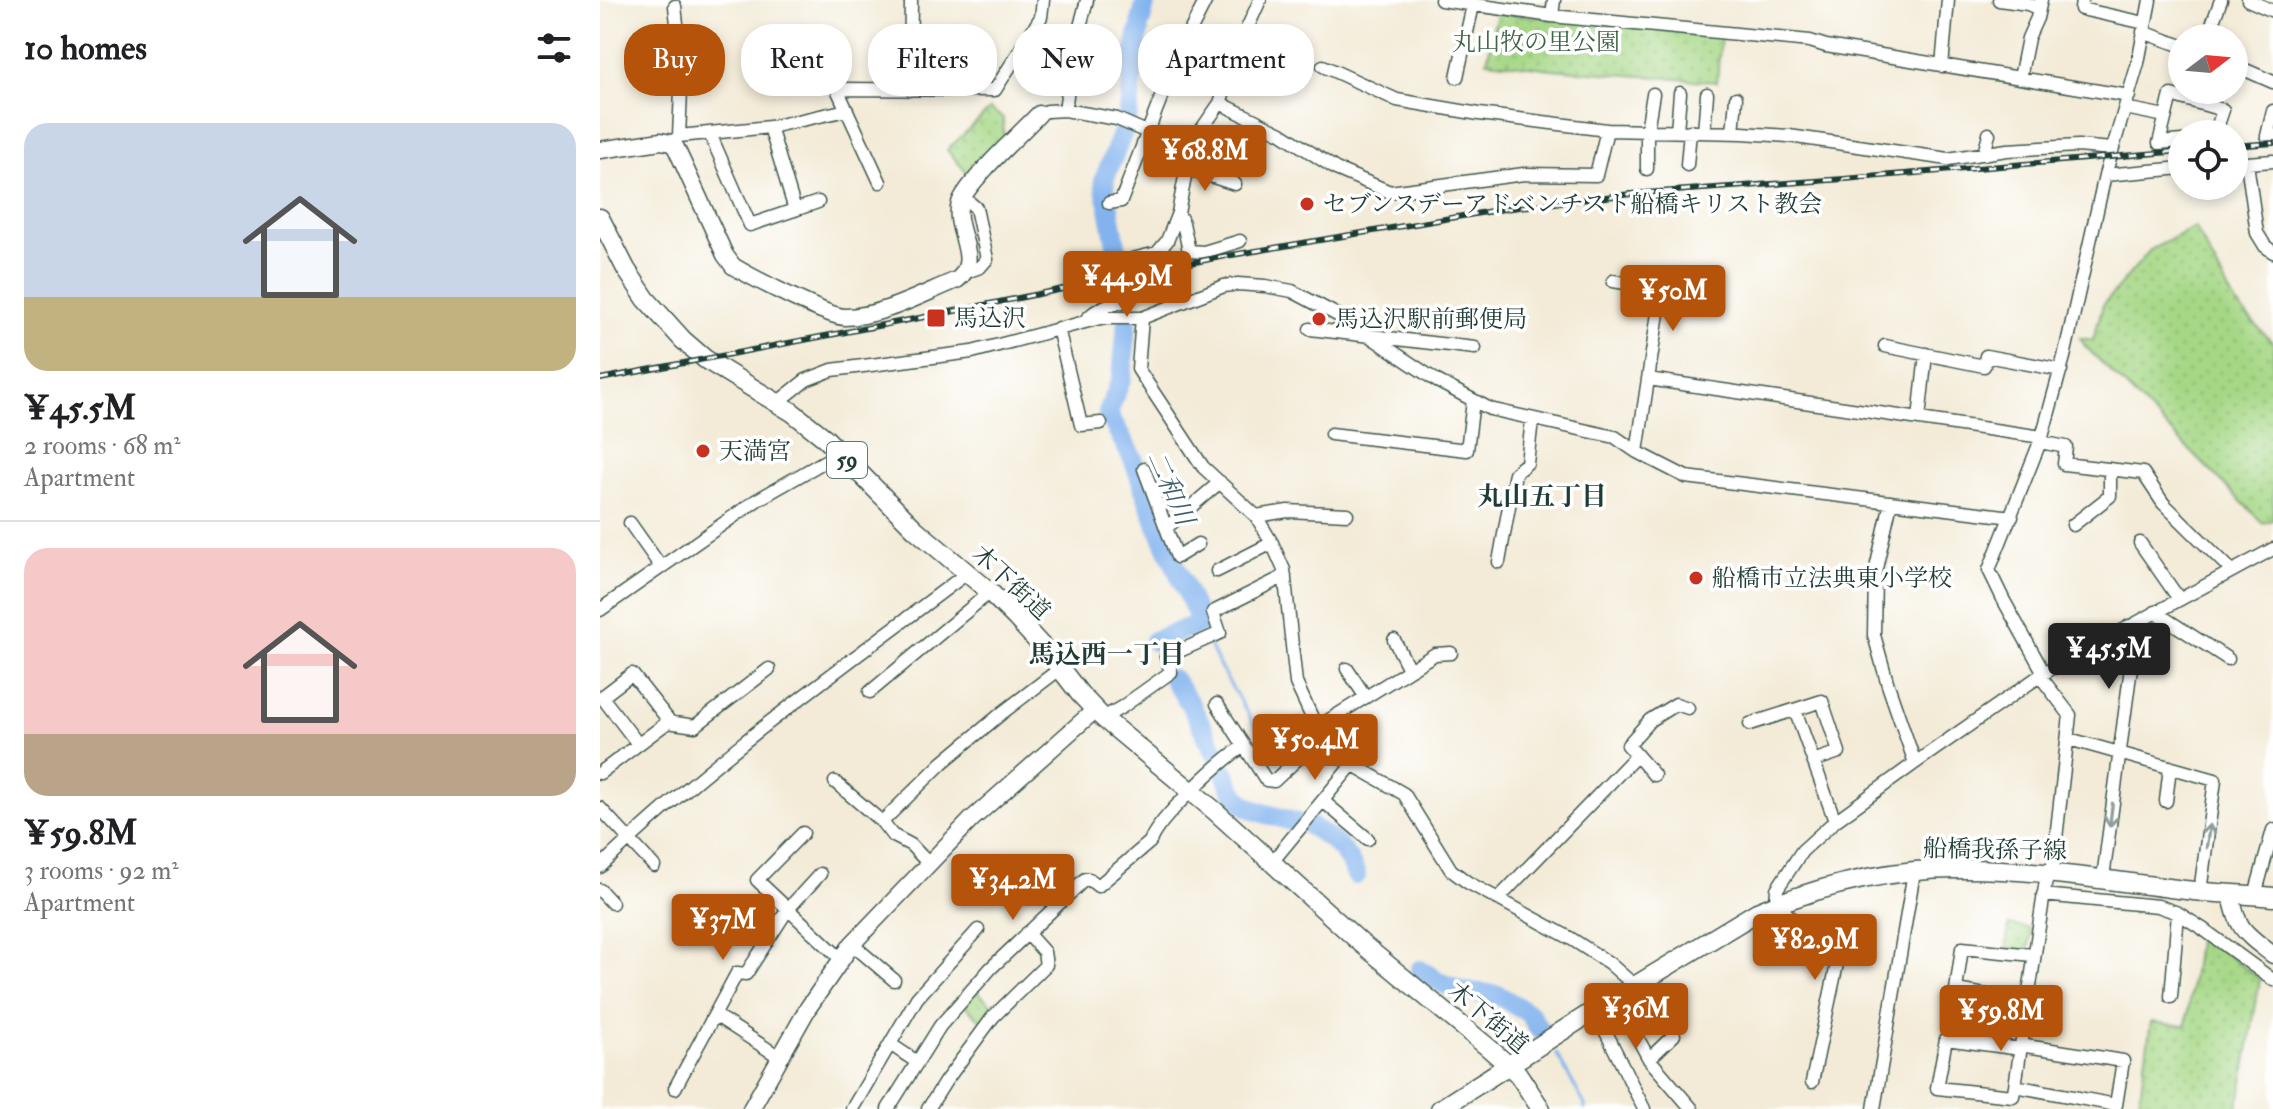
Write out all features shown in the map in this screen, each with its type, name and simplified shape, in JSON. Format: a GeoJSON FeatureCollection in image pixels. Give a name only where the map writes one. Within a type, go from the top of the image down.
{"type":"FeatureCollection","features":[{"type":"Feature","properties":{"kind":"main road","name":"木下街道"},"geometry":{"type":"LineString","coordinates":[[600,218],[626,269],[669,327],[705,359],[805,421],[915,529],[990,592],[1032,635],[1099,714],[1193,792],[1361,943],[1509,1066],[1523,1080],[1541,1109]]}},
{"type":"Feature","properties":{"kind":"main road","name":"船橋我孫子線"},"geometry":{"type":"LineString","coordinates":[[1440,1109],[1757,912],[1776,903],[1848,882],[1914,872],[1963,869],[2103,878],[2200,892],[2264,896]]}},
{"type":"Feature","properties":{"kind":"street"},"geometry":{"type":"LineString","coordinates":[[911,0],[911,24]]}},
{"type":"Feature","properties":{"kind":"street"},"geometry":{"type":"LineString","coordinates":[[997,87],[1041,17],[1043,0]]}},
{"type":"Feature","properties":{"kind":"street"},"geometry":{"type":"LineString","coordinates":[[1065,110],[1073,53],[1087,0]]}},
{"type":"Feature","properties":{"kind":"street"},"geometry":{"type":"LineString","coordinates":[[1109,203],[1121,201],[1182,45],[1206,0]]}},
{"type":"Feature","properties":{"kind":"street"},"geometry":{"type":"LineString","coordinates":[[1128,267],[1132,259],[1157,253],[1167,241],[1178,213],[1190,151],[1220,103],[1240,44],[1260,0]]}},
{"type":"Feature","properties":{"kind":"street"},"geometry":{"type":"LineString","coordinates":[[1441,0],[1552,16],[1810,41],[2020,78],[2127,102],[2165,116]]}},
{"type":"Feature","properties":{"kind":"street"},"geometry":{"type":"LineString","coordinates":[[1552,16],[1554,0]]}},
{"type":"Feature","properties":{"kind":"street"},"geometry":{"type":"LineString","coordinates":[[1942,66],[1948,0]]}},
{"type":"Feature","properties":{"kind":"street"},"geometry":{"type":"LineString","coordinates":[[1999,0],[2040,5],[2028,38],[2020,78]]}},
{"type":"Feature","properties":{"kind":"street"},"geometry":{"type":"LineString","coordinates":[[2082,0],[2081,9],[2144,27],[2168,39]]}},
{"type":"Feature","properties":{"kind":"street"},"geometry":{"type":"LineString","coordinates":[[2015,1086],[2116,1105],[2123,1061],[2026,1046],[2020,1047],[1946,1039],[1937,1088],[2013,1096],[2015,1086],[2020,1047],[2026,1002],[2033,955],[2043,895],[2050,874],[2070,715],[2042,674],[1989,570],[2041,439],[2061,370],[2105,175],[2127,102],[2150,0]]}},
{"type":"Feature","properties":{"kind":"street"},"geometry":{"type":"LineString","coordinates":[[2212,24],[2221,0]]}},
{"type":"Feature","properties":{"kind":"street"},"geometry":{"type":"LineString","coordinates":[[2248,0],[2273,11]]}},
{"type":"Feature","properties":{"kind":"street"},"geometry":{"type":"LineString","coordinates":[[1457,77],[1473,5]]}},
{"type":"Feature","properties":{"kind":"street"},"geometry":{"type":"LineString","coordinates":[[675,6],[682,68],[676,148],[729,262],[829,313],[848,317],[881,310],[957,280],[966,272],[968,261],[959,218],[961,201],[1039,114],[1065,110],[1117,119],[1190,151]]}},
{"type":"Feature","properties":{"kind":"street"},"geometry":{"type":"LineString","coordinates":[[1323,66],[1397,100],[1607,130],[1789,136],[1948,159],[2078,146],[2112,149]]}},
{"type":"Feature","properties":{"kind":"street"},"geometry":{"type":"LineString","coordinates":[[2248,71],[2273,82]]}},
{"type":"Feature","properties":{"kind":"street"},"geometry":{"type":"LineString","coordinates":[[868,89],[837,89],[880,182]]}},
{"type":"Feature","properties":{"kind":"street"},"geometry":{"type":"LineString","coordinates":[[1680,93],[1687,165]]}},
{"type":"Feature","properties":{"kind":"street"},"geometry":{"type":"LineString","coordinates":[[1647,169],[1647,130],[1653,94]]}},
{"type":"Feature","properties":{"kind":"street"},"geometry":{"type":"LineString","coordinates":[[1704,132],[1707,94]]}},
{"type":"Feature","properties":{"kind":"street"},"geometry":{"type":"LineString","coordinates":[[2168,142],[2159,143],[2171,95],[2223,110],[2220,120]]}},
{"type":"Feature","properties":{"kind":"street"},"geometry":{"type":"LineString","coordinates":[[1733,133],[1736,98]]}},
{"type":"Feature","properties":{"kind":"street"},"geometry":{"type":"LineString","coordinates":[[1220,103],[1281,133],[1336,169],[1390,192],[1524,174],[1596,175],[1607,130]]}},
{"type":"Feature","properties":{"kind":"street"},"geometry":{"type":"LineString","coordinates":[[600,150],[770,127],[847,110]]}},
{"type":"Feature","properties":{"kind":"street"},"geometry":{"type":"LineString","coordinates":[[2273,111],[2267,136],[2273,135]]}},
{"type":"Feature","properties":{"kind":"street"},"geometry":{"type":"LineString","coordinates":[[770,127],[795,210]]}},
{"type":"Feature","properties":{"kind":"street"},"geometry":{"type":"LineString","coordinates":[[710,134],[750,225],[818,202]]}},
{"type":"Feature","properties":{"kind":"street"},"geometry":{"type":"LineString","coordinates":[[1984,154],[1989,134]]}},
{"type":"Feature","properties":{"kind":"street"},"geometry":{"type":"LineString","coordinates":[[2248,163],[2273,161]]}},
{"type":"Feature","properties":{"kind":"street"},"geometry":{"type":"LineString","coordinates":[[1186,168],[1235,184]]}},
{"type":"Feature","properties":{"kind":"street"},"geometry":{"type":"LineString","coordinates":[[2105,175],[2168,169]]}},
{"type":"Feature","properties":{"kind":"street"},"geometry":{"type":"LineString","coordinates":[[2248,194],[2257,233],[2273,252]]}},
{"type":"Feature","properties":{"kind":"street"},"geometry":{"type":"LineString","coordinates":[[1178,213],[1189,251],[1204,252],[1240,241]]}},
{"type":"Feature","properties":{"kind":"street"},"geometry":{"type":"LineString","coordinates":[[1613,281],[1664,289],[1637,452]]}},
{"type":"Feature","properties":{"kind":"street"},"geometry":{"type":"LineString","coordinates":[[777,403],[806,380],[822,373],[972,352],[1085,321],[1114,317],[1142,318],[1224,286],[1265,286],[1292,291],[1341,317],[1437,381],[1490,409],[1615,437],[1676,474],[2012,517]]}},
{"type":"Feature","properties":{"kind":"street"},"geometry":{"type":"LineString","coordinates":[[1085,321],[1095,311],[1128,301],[1133,295]]}},
{"type":"Feature","properties":{"kind":"street"},"geometry":{"type":"LineString","coordinates":[[1142,318],[1138,369],[1203,467],[1256,516],[1272,543],[1285,576],[1296,683],[1318,733],[1336,755],[1404,794],[1451,870],[1467,882],[1570,938],[1609,963],[1635,986]]}},
{"type":"Feature","properties":{"kind":"street"},"geometry":{"type":"LineString","coordinates":[[1058,328],[1081,425],[1101,423]]}},
{"type":"Feature","properties":{"kind":"street"},"geometry":{"type":"LineString","coordinates":[[1310,329],[1475,348]]}},
{"type":"Feature","properties":{"kind":"street"},"geometry":{"type":"LineString","coordinates":[[1885,346],[1984,366],[1986,356],[2061,370]]}},
{"type":"Feature","properties":{"kind":"street"},"geometry":{"type":"LineString","coordinates":[[1919,419],[1926,354]]}},
{"type":"Feature","properties":{"kind":"street"},"geometry":{"type":"LineString","coordinates":[[1648,379],[1919,419],[2041,439],[2066,447],[2064,464],[2143,473],[2163,503],[2231,570]]}},
{"type":"Feature","properties":{"kind":"street"},"geometry":{"type":"LineString","coordinates":[[1331,434],[1467,450],[1473,401]]}},
{"type":"Feature","properties":{"kind":"street"},"geometry":{"type":"LineString","coordinates":[[1499,562],[1515,473],[1527,463],[1532,420]]}},
{"type":"Feature","properties":{"kind":"street"},"geometry":{"type":"LineString","coordinates":[[600,610],[757,500],[839,453]]}},
{"type":"Feature","properties":{"kind":"street"},"geometry":{"type":"LineString","coordinates":[[1144,469],[1177,557],[1198,544]]}},
{"type":"Feature","properties":{"kind":"street"},"geometry":{"type":"LineString","coordinates":[[2073,525],[2110,496],[2110,469]]}},
{"type":"Feature","properties":{"kind":"street"},"geometry":{"type":"LineString","coordinates":[[1166,528],[1220,482]]}},
{"type":"Feature","properties":{"kind":"street"},"geometry":{"type":"LineString","coordinates":[[1891,502],[1875,573],[1874,635],[1915,763]]}},
{"type":"Feature","properties":{"kind":"street"},"geometry":{"type":"LineString","coordinates":[[1256,516],[1288,511],[1347,514]]}},
{"type":"Feature","properties":{"kind":"street"},"geometry":{"type":"LineString","coordinates":[[630,523],[661,567]]}},
{"type":"Feature","properties":{"kind":"street"},"geometry":{"type":"LineString","coordinates":[[1217,571],[1272,543]]}},
{"type":"Feature","properties":{"kind":"street"},"geometry":{"type":"LineString","coordinates":[[2140,543],[2179,599]]}},
{"type":"Feature","properties":{"kind":"street"},"geometry":{"type":"LineString","coordinates":[[1812,1082],[1841,945],[1797,924],[1776,903],[1777,889],[1802,851],[1835,821],[2042,674],[2273,549]]}},
{"type":"Feature","properties":{"kind":"street"},"geometry":{"type":"LineString","coordinates":[[600,867],[731,752],[967,573]]}},
{"type":"Feature","properties":{"kind":"street"},"geometry":{"type":"LineString","coordinates":[[751,1109],[840,958],[928,863],[1005,788],[1099,714],[1122,707],[1171,672],[1166,657],[1220,633],[1213,612],[1285,576]]}},
{"type":"Feature","properties":{"kind":"street"},"geometry":{"type":"LineString","coordinates":[[870,692],[990,592]]}},
{"type":"Feature","properties":{"kind":"street"},"geometry":{"type":"LineString","coordinates":[[2155,612],[2228,659]]}},
{"type":"Feature","properties":{"kind":"street"},"geometry":{"type":"LineString","coordinates":[[2103,878],[2135,637],[2129,626]]}},
{"type":"Feature","properties":{"kind":"street"},"geometry":{"type":"LineString","coordinates":[[1394,640],[1409,669]]}},
{"type":"Feature","properties":{"kind":"street"},"geometry":{"type":"LineString","coordinates":[[1217,704],[1266,780],[1274,781],[1318,733],[1365,696],[1435,654],[1451,652]]}},
{"type":"Feature","properties":{"kind":"street"},"geometry":{"type":"LineString","coordinates":[[882,822],[942,763],[1061,668]]}},
{"type":"Feature","properties":{"kind":"street"},"geometry":{"type":"LineString","coordinates":[[638,744],[602,697],[632,674],[670,722],[695,726],[769,669]]}},
{"type":"Feature","properties":{"kind":"street"},"geometry":{"type":"LineString","coordinates":[[1347,669],[1365,696]]}},
{"type":"Feature","properties":{"kind":"street"},"geometry":{"type":"LineString","coordinates":[[1750,724],[1822,701],[1839,752],[1813,761]]}},
{"type":"Feature","properties":{"kind":"street"},"geometry":{"type":"LineString","coordinates":[[1654,775],[1628,745],[1650,720],[1676,704],[1688,708]]}},
{"type":"Feature","properties":{"kind":"street"},"geometry":{"type":"LineString","coordinates":[[1795,710],[1835,821]]}},
{"type":"Feature","properties":{"kind":"street"},"geometry":{"type":"LineString","coordinates":[[600,773],[670,722]]}},
{"type":"Feature","properties":{"kind":"street"},"geometry":{"type":"LineString","coordinates":[[2069,739],[2215,780],[2200,892]]}},
{"type":"Feature","properties":{"kind":"street"},"geometry":{"type":"LineString","coordinates":[[888,1109],[940,1026],[991,968],[1085,879],[1098,886],[1150,842],[1153,832],[1229,755],[1243,747]]}},
{"type":"Feature","properties":{"kind":"street"},"geometry":{"type":"LineString","coordinates":[[1498,899],[1637,755]]}},
{"type":"Feature","properties":{"kind":"street"},"geometry":{"type":"LineString","coordinates":[[1272,862],[1352,765]]}},
{"type":"Feature","properties":{"kind":"street"},"geometry":{"type":"LineString","coordinates":[[2166,801],[2170,767]]}},
{"type":"Feature","properties":{"kind":"street"},"geometry":{"type":"LineString","coordinates":[[835,782],[882,822],[892,835],[911,845],[928,863]]}},
{"type":"Feature","properties":{"kind":"street"},"geometry":{"type":"LineString","coordinates":[[1323,801],[1368,839]]}},
{"type":"Feature","properties":{"kind":"street"},"geometry":{"type":"LineString","coordinates":[[600,808],[654,866]]}},
{"type":"Feature","properties":{"kind":"street"},"geometry":{"type":"LineString","coordinates":[[2264,896],[2273,830]]}},
{"type":"Feature","properties":{"kind":"street"},"geometry":{"type":"LineString","coordinates":[[803,833],[757,880],[840,958]]}},
{"type":"Feature","properties":{"kind":"street"},"geometry":{"type":"LineString","coordinates":[[1874,1109],[1914,872]]}},
{"type":"Feature","properties":{"kind":"street"},"geometry":{"type":"LineString","coordinates":[[675,1088],[737,973],[746,974],[788,909],[820,874]]}},
{"type":"Feature","properties":{"kind":"street"},"geometry":{"type":"LineString","coordinates":[[600,890],[612,903]]}},
{"type":"Feature","properties":{"kind":"street"},"geometry":{"type":"LineString","coordinates":[[2231,894],[2239,926],[2273,955]]}},
{"type":"Feature","properties":{"kind":"street"},"geometry":{"type":"LineString","coordinates":[[2043,895],[2158,906],[2178,913],[2273,980]]}},
{"type":"Feature","properties":{"kind":"street"},"geometry":{"type":"LineString","coordinates":[[2171,997],[2178,913]]}},
{"type":"Feature","properties":{"kind":"street"},"geometry":{"type":"LineString","coordinates":[[852,1109],[917,998],[978,930]]}},
{"type":"Feature","properties":{"kind":"street"},"geometry":{"type":"LineString","coordinates":[[928,1109],[993,1017],[1046,965],[1044,952],[1027,933]]}},
{"type":"Feature","properties":{"kind":"street"},"geometry":{"type":"LineString","coordinates":[[852,944],[894,980]]}},
{"type":"Feature","properties":{"kind":"street"},"geometry":{"type":"LineString","coordinates":[[2026,1002],[1956,990],[1962,948],[2033,955]]}},
{"type":"Feature","properties":{"kind":"street"},"geometry":{"type":"LineString","coordinates":[[1616,998],[1649,1059],[1692,1109]]}},
{"type":"Feature","properties":{"kind":"street"},"geometry":{"type":"LineString","coordinates":[[1595,1010],[1644,1109]]}},
{"type":"Feature","properties":{"kind":"street"},"geometry":{"type":"LineString","coordinates":[[715,1015],[781,1058]]}},
{"type":"Feature","properties":{"kind":"street"},"geometry":{"type":"LineString","coordinates":[[1649,1059],[1674,1035]]}},
{"type":"Feature","properties":{"kind":"street"},"geometry":{"type":"LineString","coordinates":[[890,1044],[917,1062]]}},
{"type":"Feature","properties":{"kind":"green space","name":"丸山牧の里公園"},"geometry":{"type":"Polygon","coordinates":[[[1497,13],[1721,36],[1717,82],[1487,61],[1497,13]]]}},
{"type":"Feature","properties":{"kind":"green space"},"geometry":{"type":"Polygon","coordinates":[[[990,109],[1003,118],[1004,139],[969,175],[947,150],[990,109]]]}},
{"type":"Feature","properties":{"kind":"green space"},"geometry":{"type":"Polygon","coordinates":[[[2195,227],[2235,303],[2273,343],[2273,520],[2263,523],[2080,338],[2093,340],[2103,305],[2150,250],[2195,227]]]}},
{"type":"Feature","properties":{"kind":"green space"},"geometry":{"type":"Polygon","coordinates":[[[2009,925],[2032,929],[2029,948],[2024,951],[2006,948],[2009,925]]]}},
{"type":"Feature","properties":{"kind":"green space"},"geometry":{"type":"Polygon","coordinates":[[[2198,934],[2260,979],[2236,1109],[2138,1109],[2151,1022],[2186,1026],[2198,934]]]}},
{"type":"Feature","properties":{"kind":"green space"},"geometry":{"type":"Polygon","coordinates":[[[976,990],[996,1009],[983,1022],[963,1004],[976,990]]]}},
{"type":"Feature","properties":{"kind":"waterway","name":"二和川"},"geometry":{"type":"LineString","coordinates":[[1141,21],[1146,0]]}},
{"type":"Feature","properties":{"kind":"waterway","name":"二和川"},"geometry":{"type":"LineString","coordinates":[[1128,115],[1138,36]]}},
{"type":"Feature","properties":{"kind":"waterway","name":"二和川"},"geometry":{"type":"LineString","coordinates":[[1107,199],[1104,180],[1125,127]]}},
{"type":"Feature","properties":{"kind":"waterway","name":"二和川"},"geometry":{"type":"LineString","coordinates":[[1109,208],[1119,260]]}},
{"type":"Feature","properties":{"kind":"waterway"},"geometry":{"type":"LineString","coordinates":[[1079,259],[1093,262],[1119,257]]}},
{"type":"Feature","properties":{"kind":"waterway","name":"二和川"},"geometry":{"type":"LineString","coordinates":[[1127,324],[1122,377],[1108,413],[1134,461],[1157,525],[1201,623],[1154,641]]}},
{"type":"Feature","properties":{"kind":"waterway"},"geometry":{"type":"LineString","coordinates":[[1210,645],[1261,736],[1301,717]]}},
{"type":"Feature","properties":{"kind":"waterway","name":"二和川"},"geometry":{"type":"LineString","coordinates":[[1173,679],[1219,759]]}},
{"type":"Feature","properties":{"kind":"waterway","name":"二和川"},"geometry":{"type":"LineString","coordinates":[[1225,772],[1231,787],[1244,804],[1261,813],[1297,823]]}},
{"type":"Feature","properties":{"kind":"waterway","name":"二和川"},"geometry":{"type":"LineString","coordinates":[[1310,826],[1338,846],[1356,875]]}},
{"type":"Feature","properties":{"kind":"waterway","name":"二和川"},"geometry":{"type":"LineString","coordinates":[[1420,970],[1462,991],[1498,995],[1530,1014],[1538,1028]]}},
{"type":"Feature","properties":{"kind":"waterway","name":"二和川"},"geometry":{"type":"LineString","coordinates":[[1556,1053],[1585,1109]]}},
{"type":"Feature","properties":{"kind":"tunnel"},"geometry":{"type":"LineString","coordinates":[[1128,267],[1133,295]]}},
{"type":"Feature","properties":{"kind":"railway"},"geometry":{"type":"LineString","coordinates":[[2248,145],[2273,143]]}},
{"type":"Feature","properties":{"kind":"railway"},"geometry":{"type":"LineString","coordinates":[[600,379],[1220,257],[1504,209],[1631,194],[2168,152]]}},
{"type":"Feature","properties":{"kind":"place","name":"セブンスデーアドベンチスト船橋キリスト教会"},"geometry":{"type":"Point","coordinates":[1307,204]}},
{"type":"Feature","properties":{"kind":"place","name":"馬込沢"},"geometry":{"type":"Point","coordinates":[936,318]}},
{"type":"Feature","properties":{"kind":"place","name":"馬込沢駅前郵便局"},"geometry":{"type":"Point","coordinates":[1319,319]}},
{"type":"Feature","properties":{"kind":"place","name":"天満宮"},"geometry":{"type":"Point","coordinates":[703,451]}},
{"type":"Feature","properties":{"kind":"place","name":"船橋市立法典東小学校"},"geometry":{"type":"Point","coordinates":[1696,578]}},
{"type":"Feature","properties":{"kind":"district","name":"丸山五丁目"},"geometry":{"type":"Point","coordinates":[1542,497]}},
{"type":"Feature","properties":{"kind":"district","name":"馬込西一丁目"},"geometry":{"type":"Point","coordinates":[1107,655]}}]}
